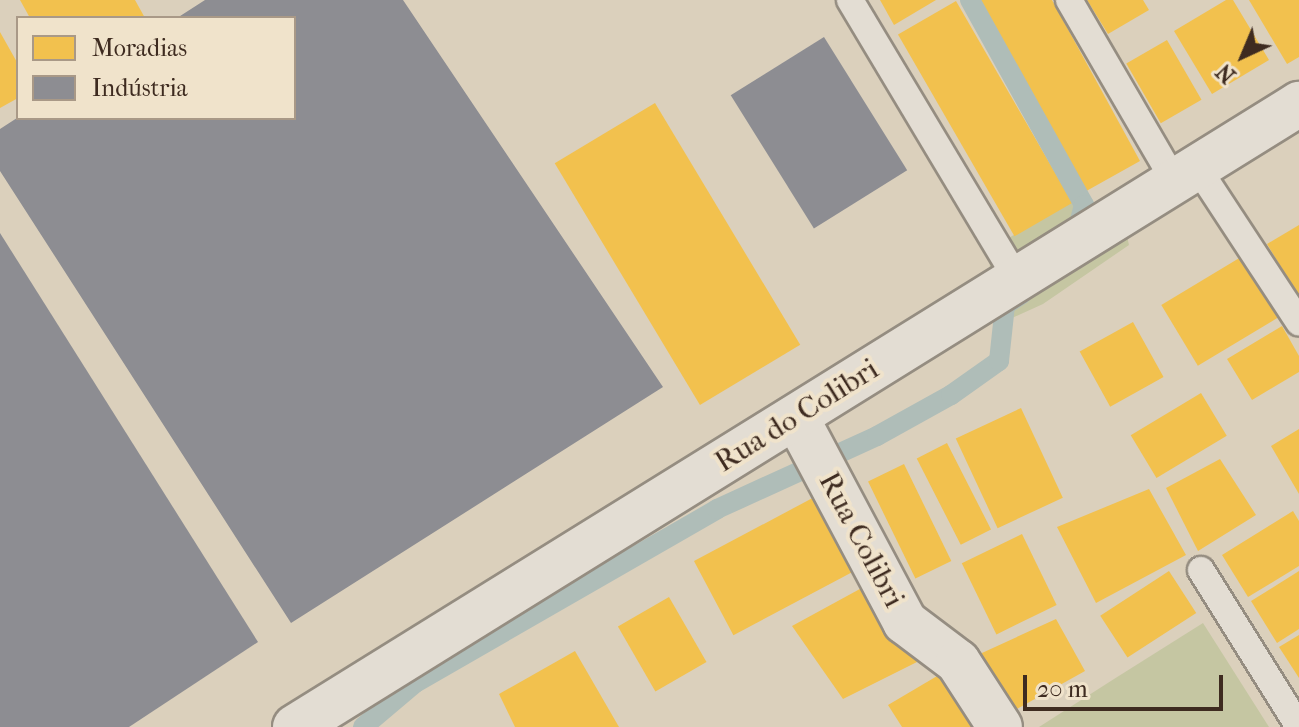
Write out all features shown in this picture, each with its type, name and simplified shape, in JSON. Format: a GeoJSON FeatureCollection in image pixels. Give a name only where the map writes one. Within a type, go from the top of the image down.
{"type":"FeatureCollection","features":[{"type":"Feature","properties":{"kind":"street","name":"Rua do Colibri"},"geometry":{"type":"LineString","coordinates":[[295,727],[1299,104]]}},
{"type":"Feature","properties":{"kind":"street","name":"Rua Colibri"},"geometry":{"type":"LineString","coordinates":[[796,417],[905,622],[958,662],[1000,727]]}},
{"type":"Feature","properties":{"kind":"lane"},"geometry":{"type":"LineString","coordinates":[[850,0],[1017,279]]}},
{"type":"Feature","properties":{"kind":"lane"},"geometry":{"type":"LineString","coordinates":[[1069,0],[1186,174],[1299,322]]}},
{"type":"Feature","properties":{"kind":"lane"},"geometry":{"type":"LineString","coordinates":[[1201,570],[1299,727]]}},
{"type":"Feature","properties":{"kind":"green space"},"geometry":{"type":"Polygon","coordinates":[[[1077,198],[1084,205],[1105,206],[1125,228],[1129,245],[1043,304],[1001,323],[989,308],[990,249],[1077,198]]]}},
{"type":"Feature","properties":{"kind":"green space"},"geometry":{"type":"Polygon","coordinates":[[[1203,623],[1269,727],[1039,727],[1114,679],[1203,623]]]}},
{"type":"Feature","properties":{"kind":"building: Moradias"},"geometry":{"type":"Polygon","coordinates":[[[20,0],[135,0],[144,16],[29,16],[20,0]]]}},
{"type":"Feature","properties":{"kind":"building: Moradias"},"geometry":{"type":"Polygon","coordinates":[[[880,0],[936,0],[894,25],[880,0]]]}},
{"type":"Feature","properties":{"kind":"building: Moradias"},"geometry":{"type":"Polygon","coordinates":[[[975,0],[1052,0],[1140,161],[1081,194],[975,0]]]}},
{"type":"Feature","properties":{"kind":"building: Moradias"},"geometry":{"type":"Polygon","coordinates":[[[1087,0],[1143,0],[1149,10],[1108,34],[1087,0]]]}},
{"type":"Feature","properties":{"kind":"building: Moradias"},"geometry":{"type":"Polygon","coordinates":[[[1226,0],[1233,0],[1269,60],[1212,94],[1174,31],[1226,0]]]}},
{"type":"Feature","properties":{"kind":"building: Moradias"},"geometry":{"type":"Polygon","coordinates":[[[1249,0],[1299,0],[1299,57],[1287,64],[1249,0]]]}},
{"type":"Feature","properties":{"kind":"building: Moradias"},"geometry":{"type":"Polygon","coordinates":[[[956,1],[1072,203],[1014,236],[898,34],[956,1]]]}},
{"type":"Feature","properties":{"kind":"building: Moradias"},"geometry":{"type":"Polygon","coordinates":[[[0,32],[16,60],[16,99],[0,108],[0,32]]]}},
{"type":"Feature","properties":{"kind":"building: Moradias"},"geometry":{"type":"Polygon","coordinates":[[[1167,40],[1202,100],[1161,123],[1126,64],[1167,40]]]}},
{"type":"Feature","properties":{"kind":"building: Moradias"},"geometry":{"type":"Polygon","coordinates":[[[655,103],[800,345],[700,405],[555,163],[655,103]]]}},
{"type":"Feature","properties":{"kind":"building: Moradias"},"geometry":{"type":"Polygon","coordinates":[[[1299,225],[1299,297],[1267,244],[1299,225]]]}},
{"type":"Feature","properties":{"kind":"building: Moradias"},"geometry":{"type":"Polygon","coordinates":[[[1241,257],[1278,318],[1198,366],[1161,305],[1241,257]]]}},
{"type":"Feature","properties":{"kind":"building: Moradias"},"geometry":{"type":"Polygon","coordinates":[[[1133,322],[1164,377],[1110,407],[1080,352],[1133,322]]]}},
{"type":"Feature","properties":{"kind":"building: Moradias"},"geometry":{"type":"Polygon","coordinates":[[[1282,326],[1299,356],[1299,372],[1252,400],[1227,359],[1282,326]]]}},
{"type":"Feature","properties":{"kind":"building: Moradias"},"geometry":{"type":"Polygon","coordinates":[[[1201,393],[1227,436],[1156,478],[1131,435],[1201,393]]]}},
{"type":"Feature","properties":{"kind":"building: Moradias"},"geometry":{"type":"Polygon","coordinates":[[[1021,408],[1063,498],[998,528],[956,438],[1021,408]]]}},
{"type":"Feature","properties":{"kind":"building: Moradias"},"geometry":{"type":"Polygon","coordinates":[[[1299,429],[1299,494],[1271,446],[1299,429]]]}},
{"type":"Feature","properties":{"kind":"building: Moradias"},"geometry":{"type":"Polygon","coordinates":[[[947,443],[991,529],[961,545],[917,458],[947,443]]]}},
{"type":"Feature","properties":{"kind":"building: Moradias"},"geometry":{"type":"Polygon","coordinates":[[[1220,459],[1256,515],[1198,551],[1166,488],[1220,459]]]}},
{"type":"Feature","properties":{"kind":"building: Moradias"},"geometry":{"type":"Polygon","coordinates":[[[904,464],[951,561],[915,579],[868,482],[904,464]]]}},
{"type":"Feature","properties":{"kind":"building: Moradias"},"geometry":{"type":"Polygon","coordinates":[[[1149,489],[1186,555],[1096,603],[1057,527],[1149,489]]]}},
{"type":"Feature","properties":{"kind":"building: Moradias"},"geometry":{"type":"Polygon","coordinates":[[[822,493],[861,567],[733,635],[694,561],[822,493]]]}},
{"type":"Feature","properties":{"kind":"building: Moradias"},"geometry":{"type":"Polygon","coordinates":[[[1293,511],[1299,521],[1299,566],[1248,597],[1222,555],[1293,511]]]}},
{"type":"Feature","properties":{"kind":"building: Moradias"},"geometry":{"type":"Polygon","coordinates":[[[1022,534],[1057,605],[996,634],[962,563],[1022,534]]]}},
{"type":"Feature","properties":{"kind":"building: Moradias"},"geometry":{"type":"Polygon","coordinates":[[[1169,571],[1196,613],[1127,658],[1100,616],[1169,571]]]}},
{"type":"Feature","properties":{"kind":"building: Moradias"},"geometry":{"type":"Polygon","coordinates":[[[1299,571],[1299,629],[1277,643],[1251,601],[1299,571]]]}},
{"type":"Feature","properties":{"kind":"building: Moradias"},"geometry":{"type":"Polygon","coordinates":[[[869,584],[919,661],[843,699],[792,626],[869,584]]]}},
{"type":"Feature","properties":{"kind":"building: Moradias"},"geometry":{"type":"Polygon","coordinates":[[[669,597],[706,662],[655,691],[618,626],[669,597]]]}},
{"type":"Feature","properties":{"kind":"building: Moradias"},"geometry":{"type":"Polygon","coordinates":[[[1056,619],[1085,671],[1008,714],[971,658],[1056,619]]]}},
{"type":"Feature","properties":{"kind":"building: Moradias"},"geometry":{"type":"Polygon","coordinates":[[[1299,635],[1299,678],[1279,647],[1299,635]]]}},
{"type":"Feature","properties":{"kind":"building: Moradias"},"geometry":{"type":"Polygon","coordinates":[[[575,651],[619,727],[515,727],[499,694],[575,651]]]}},
{"type":"Feature","properties":{"kind":"building: Moradias"},"geometry":{"type":"Polygon","coordinates":[[[949,669],[985,727],[902,727],[888,705],[949,669]]]}},
{"type":"Feature","properties":{"kind":"building: Indústria"},"geometry":{"type":"Polygon","coordinates":[[[205,0],[403,0],[663,387],[291,623],[0,171],[0,129],[16,119],[296,120],[296,16],[180,16],[205,0]]]}},
{"type":"Feature","properties":{"kind":"building: Indústria"},"geometry":{"type":"Polygon","coordinates":[[[824,37],[907,170],[814,228],[731,95],[824,37]]]}},
{"type":"Feature","properties":{"kind":"building: Indústria"},"geometry":{"type":"Polygon","coordinates":[[[0,233],[258,642],[129,727],[0,727],[0,233]]]}},
{"type":"Feature","properties":{"kind":"waterway"},"geometry":{"type":"LineString","coordinates":[[970,0],[1084,205],[1075,239]]}},
{"type":"Feature","properties":{"kind":"waterway"},"geometry":{"type":"LineString","coordinates":[[363,727],[415,683],[717,509],[877,436],[951,395],[999,361],[1005,305],[1022,294]]}}]}
